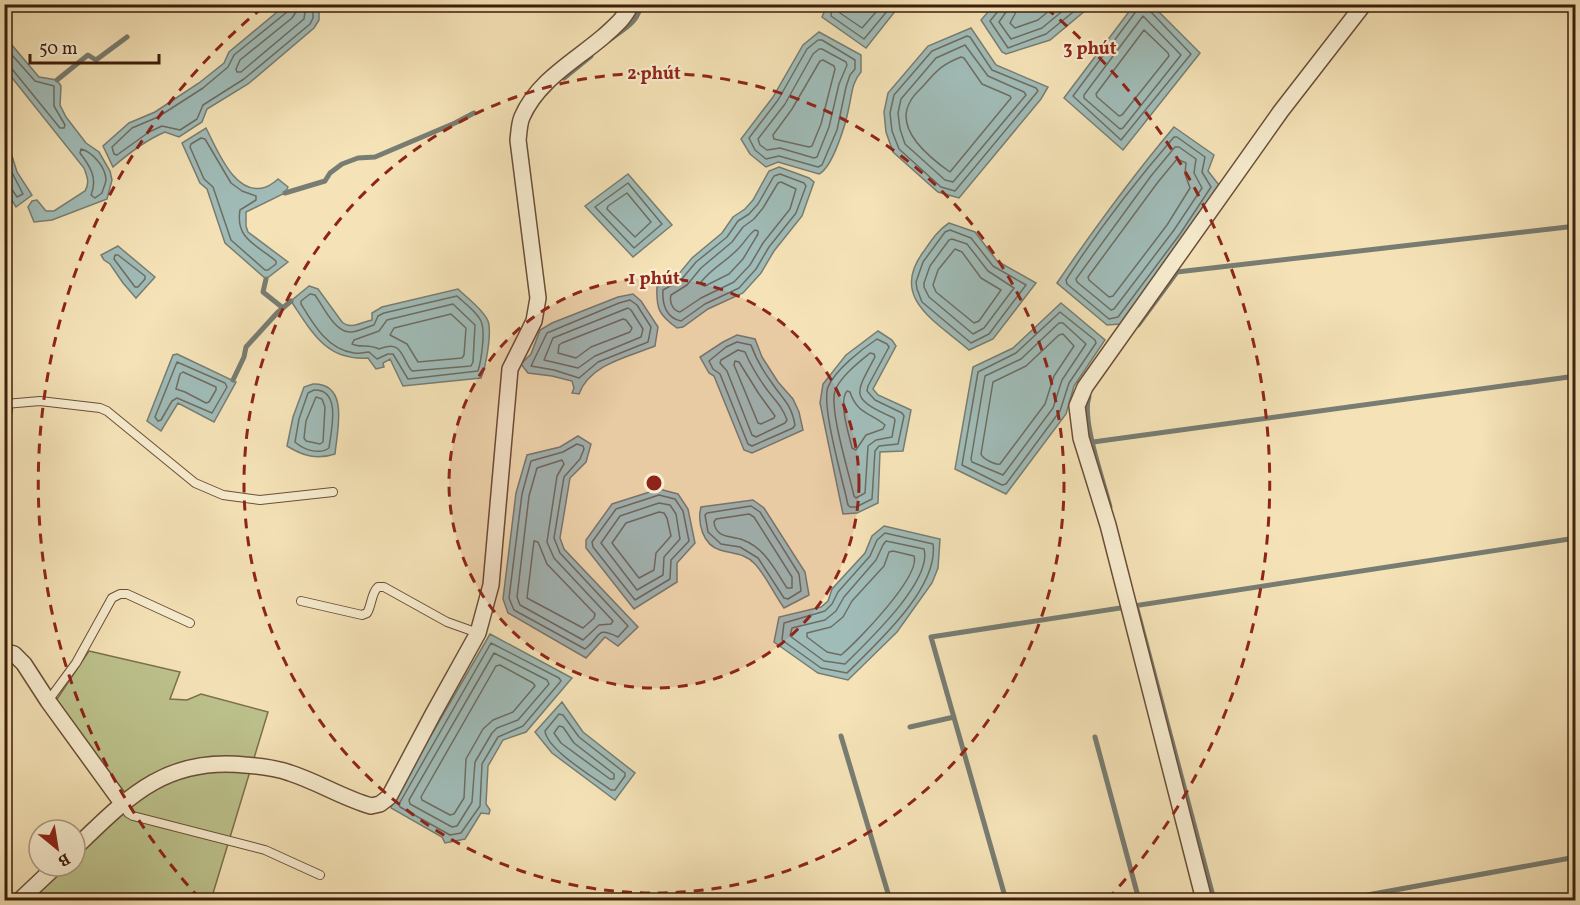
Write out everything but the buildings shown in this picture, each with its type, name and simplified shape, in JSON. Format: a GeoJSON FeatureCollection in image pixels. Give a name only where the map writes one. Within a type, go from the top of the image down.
{"type":"FeatureCollection","features":[{"type":"Feature","properties":{"kind":"street"},"geometry":{"type":"LineString","coordinates":[[87,837],[122,803],[156,780],[174,771],[195,765],[219,763],[289,772],[371,806],[380,804],[389,797],[478,633],[491,585],[510,369],[537,311],[538,298],[518,140],[521,119],[532,99],[548,80],[621,21],[631,4]]}},
{"type":"Feature","properties":{"kind":"street"},"geometry":{"type":"LineString","coordinates":[[1204,900],[1108,525],[1081,438],[1077,406],[1085,387],[1281,111],[1364,4]]}},
{"type":"Feature","properties":{"kind":"street"},"geometry":{"type":"LineString","coordinates":[[4,410],[5,403]]}},
{"type":"Feature","properties":{"kind":"street"},"geometry":{"type":"LineString","coordinates":[[4,651],[17,657],[122,803]]}},
{"type":"Feature","properties":{"kind":"street"},"geometry":{"type":"LineString","coordinates":[[20,900],[43,878]]}},
{"type":"Feature","properties":{"kind":"lane"},"geometry":{"type":"LineString","coordinates":[[5,403],[40,400],[107,411],[195,483],[223,495],[260,500],[333,492]]}},
{"type":"Feature","properties":{"kind":"lane"},"geometry":{"type":"LineString","coordinates":[[301,602],[362,615],[370,609],[374,591],[378,587],[384,587],[447,622],[478,633]]}},
{"type":"Feature","properties":{"kind":"lane"},"geometry":{"type":"LineString","coordinates":[[48,701],[76,663],[112,598],[120,594],[127,594],[190,623]]}},
{"type":"Feature","properties":{"kind":"lane"},"geometry":{"type":"LineString","coordinates":[[122,803],[128,813],[133,816],[265,850],[320,875]]}},
{"type":"Feature","properties":{"kind":"green space"},"geometry":{"type":"Polygon","coordinates":[[[89,651],[180,672],[170,699],[187,700],[201,694],[268,712],[211,900],[27,900],[50,878],[87,878],[87,843],[121,810],[57,705],[57,699],[89,651]]]}},
{"type":"Feature","properties":{"kind":"water"},"geometry":{"type":"Polygon","coordinates":[[[827,4],[900,5],[866,48],[822,17],[827,4]]]}},
{"type":"Feature","properties":{"kind":"water"},"geometry":{"type":"Polygon","coordinates":[[[284,5],[319,5],[319,20],[314,28],[248,84],[207,109],[202,122],[179,137],[165,132],[158,135],[138,147],[113,167],[103,146],[129,123],[155,112],[199,83],[224,63],[229,52],[284,5]]]}},
{"type":"Feature","properties":{"kind":"water"},"geometry":{"type":"Polygon","coordinates":[[[994,5],[1092,5],[1050,40],[1006,54],[1002,52],[981,20],[994,5]]]}},
{"type":"Feature","properties":{"kind":"water"},"geometry":{"type":"Polygon","coordinates":[[[1134,5],[1152,5],[1200,53],[1123,150],[1064,98],[1134,5]]]}},
{"type":"Feature","properties":{"kind":"water"},"geometry":{"type":"Polygon","coordinates":[[[971,28],[996,65],[1048,87],[1041,99],[959,198],[938,192],[893,152],[886,132],[884,112],[888,93],[928,46],[971,28]]]}},
{"type":"Feature","properties":{"kind":"water"},"geometry":{"type":"Polygon","coordinates":[[[819,32],[861,55],[861,72],[854,84],[838,144],[829,163],[819,174],[778,162],[766,167],[750,154],[741,139],[773,97],[803,45],[819,32]]]}},
{"type":"Feature","properties":{"kind":"water"},"geometry":{"type":"Polygon","coordinates":[[[5,37],[39,77],[57,80],[61,86],[60,105],[66,117],[86,143],[99,152],[110,171],[112,180],[107,199],[52,220],[34,222],[28,207],[32,201],[37,200],[46,211],[54,211],[85,191],[88,180],[84,168],[5,69],[5,37]]]}},
{"type":"Feature","properties":{"kind":"water"},"geometry":{"type":"Polygon","coordinates":[[[1174,127],[1214,155],[1208,171],[1219,185],[1185,237],[1120,324],[1107,325],[1057,283],[1143,165],[1174,127]]]}},
{"type":"Feature","properties":{"kind":"water"},"geometry":{"type":"Polygon","coordinates":[[[206,128],[222,159],[236,179],[255,188],[266,187],[278,179],[288,187],[285,193],[246,212],[248,232],[288,262],[266,279],[225,243],[207,189],[200,183],[182,143],[206,128]]]}},
{"type":"Feature","properties":{"kind":"water"},"geometry":{"type":"Polygon","coordinates":[[[4,149],[12,156],[17,172],[32,195],[16,207],[5,189],[4,149]]]}},
{"type":"Feature","properties":{"kind":"water"},"geometry":{"type":"Polygon","coordinates":[[[779,167],[814,182],[802,216],[774,251],[761,273],[743,293],[708,309],[683,327],[677,328],[660,311],[657,287],[678,275],[692,258],[722,233],[733,217],[753,200],[769,171],[779,167]]]}},
{"type":"Feature","properties":{"kind":"water"},"geometry":{"type":"Polygon","coordinates":[[[628,174],[672,225],[633,257],[585,206],[628,174]]]}},
{"type":"Feature","properties":{"kind":"water"},"geometry":{"type":"Polygon","coordinates":[[[949,223],[975,232],[997,261],[1036,283],[993,339],[969,350],[921,308],[914,296],[911,282],[914,268],[924,251],[938,232],[949,223]]]}},
{"type":"Feature","properties":{"kind":"water"},"geometry":{"type":"Polygon","coordinates":[[[118,246],[155,277],[136,298],[101,255],[118,246]]]}},
{"type":"Feature","properties":{"kind":"water"},"geometry":{"type":"Polygon","coordinates":[[[309,286],[318,289],[342,322],[349,325],[372,320],[372,313],[382,307],[458,289],[479,308],[488,321],[488,350],[481,378],[403,386],[390,359],[383,363],[384,367],[376,369],[368,358],[341,355],[322,342],[291,301],[309,286]]]}},
{"type":"Feature","properties":{"kind":"water"},"geometry":{"type":"Polygon","coordinates":[[[633,294],[641,301],[658,327],[655,346],[622,358],[601,369],[584,384],[579,394],[572,393],[574,388],[572,381],[528,373],[521,364],[531,354],[540,330],[618,297],[633,294]]]}},
{"type":"Feature","properties":{"kind":"water"},"geometry":{"type":"Polygon","coordinates":[[[1061,303],[1105,340],[1074,386],[1066,414],[1006,494],[955,469],[973,367],[1013,348],[1061,303]]]}},
{"type":"Feature","properties":{"kind":"water"},"geometry":{"type":"Polygon","coordinates":[[[878,331],[892,340],[896,346],[873,389],[878,395],[911,410],[903,451],[880,452],[878,503],[857,513],[843,514],[820,403],[823,384],[846,355],[878,331]]]}},
{"type":"Feature","properties":{"kind":"water"},"geometry":{"type":"Polygon","coordinates":[[[737,335],[755,339],[762,357],[778,382],[793,399],[803,430],[752,453],[744,450],[714,376],[709,373],[700,357],[737,335]]]}},
{"type":"Feature","properties":{"kind":"water"},"geometry":{"type":"Polygon","coordinates":[[[177,354],[236,382],[214,422],[178,403],[161,431],[147,421],[173,355],[177,354]]]}},
{"type":"Feature","properties":{"kind":"water"},"geometry":{"type":"Polygon","coordinates":[[[313,384],[325,386],[332,391],[339,410],[335,454],[322,457],[310,456],[287,446],[293,417],[304,387],[313,384]]]}},
{"type":"Feature","properties":{"kind":"water"},"geometry":{"type":"Polygon","coordinates":[[[578,436],[591,444],[586,462],[570,478],[560,538],[564,549],[638,627],[618,646],[605,637],[586,658],[508,613],[503,599],[516,493],[527,455],[560,447],[578,436]]]}},
{"type":"Feature","properties":{"kind":"water"},"geometry":{"type":"Polygon","coordinates":[[[659,489],[678,494],[688,509],[695,543],[677,563],[677,582],[634,609],[586,548],[586,540],[612,504],[659,489]]]}},
{"type":"Feature","properties":{"kind":"water"},"geometry":{"type":"Polygon","coordinates":[[[753,500],[764,508],[805,572],[809,595],[784,608],[763,574],[751,560],[714,547],[703,533],[700,520],[701,507],[753,500]]]}},
{"type":"Feature","properties":{"kind":"water"},"geometry":{"type":"Polygon","coordinates":[[[884,526],[940,539],[938,568],[932,583],[897,632],[848,680],[818,673],[774,642],[779,617],[821,607],[828,601],[832,589],[865,553],[872,536],[884,526]]]}},
{"type":"Feature","properties":{"kind":"water"},"geometry":{"type":"Polygon","coordinates":[[[490,634],[572,678],[526,732],[503,740],[488,766],[486,804],[490,810],[489,814],[481,813],[465,839],[445,843],[442,837],[391,808],[394,799],[490,634]]]}},
{"type":"Feature","properties":{"kind":"water"},"geometry":{"type":"Polygon","coordinates":[[[562,702],[583,732],[635,773],[615,800],[552,753],[535,732],[562,702]]]}},
{"type":"Feature","properties":{"kind":"waterway"},"geometry":{"type":"LineString","coordinates":[[612,38],[634,20],[640,4]]}},
{"type":"Feature","properties":{"kind":"waterway"},"geometry":{"type":"LineString","coordinates":[[57,80],[88,55],[96,60],[127,37]]}},
{"type":"Feature","properties":{"kind":"waterway"},"geometry":{"type":"LineString","coordinates":[[564,78],[591,56]]}},
{"type":"Feature","properties":{"kind":"waterway"},"geometry":{"type":"LineString","coordinates":[[285,193],[325,181],[330,173],[342,164],[358,158],[375,157],[474,113]]}},
{"type":"Feature","properties":{"kind":"waterway"},"geometry":{"type":"LineString","coordinates":[[1138,325],[1177,272],[1576,226]]}},
{"type":"Feature","properties":{"kind":"waterway"},"geometry":{"type":"LineString","coordinates":[[266,279],[263,292],[283,308]]}},
{"type":"Feature","properties":{"kind":"waterway"},"geometry":{"type":"LineString","coordinates":[[233,380],[244,357],[246,347],[291,301]]}},
{"type":"Feature","properties":{"kind":"waterway"},"geometry":{"type":"LineString","coordinates":[[1093,442],[1576,376]]}},
{"type":"Feature","properties":{"kind":"waterway"},"geometry":{"type":"LineString","coordinates":[[1089,397],[1088,420],[1110,507]]}},
{"type":"Feature","properties":{"kind":"waterway"},"geometry":{"type":"LineString","coordinates":[[1006,900],[931,637],[1576,538]]}},
{"type":"Feature","properties":{"kind":"waterway"},"geometry":{"type":"LineString","coordinates":[[1137,609],[1214,900]]}},
{"type":"Feature","properties":{"kind":"waterway"},"geometry":{"type":"LineString","coordinates":[[910,727],[954,717]]}},
{"type":"Feature","properties":{"kind":"waterway"},"geometry":{"type":"LineString","coordinates":[[841,736],[890,900]]}},
{"type":"Feature","properties":{"kind":"waterway"},"geometry":{"type":"LineString","coordinates":[[1095,737],[1139,900]]}},
{"type":"Feature","properties":{"kind":"waterway"},"geometry":{"type":"LineString","coordinates":[[1340,900],[1576,857]]}}]}
